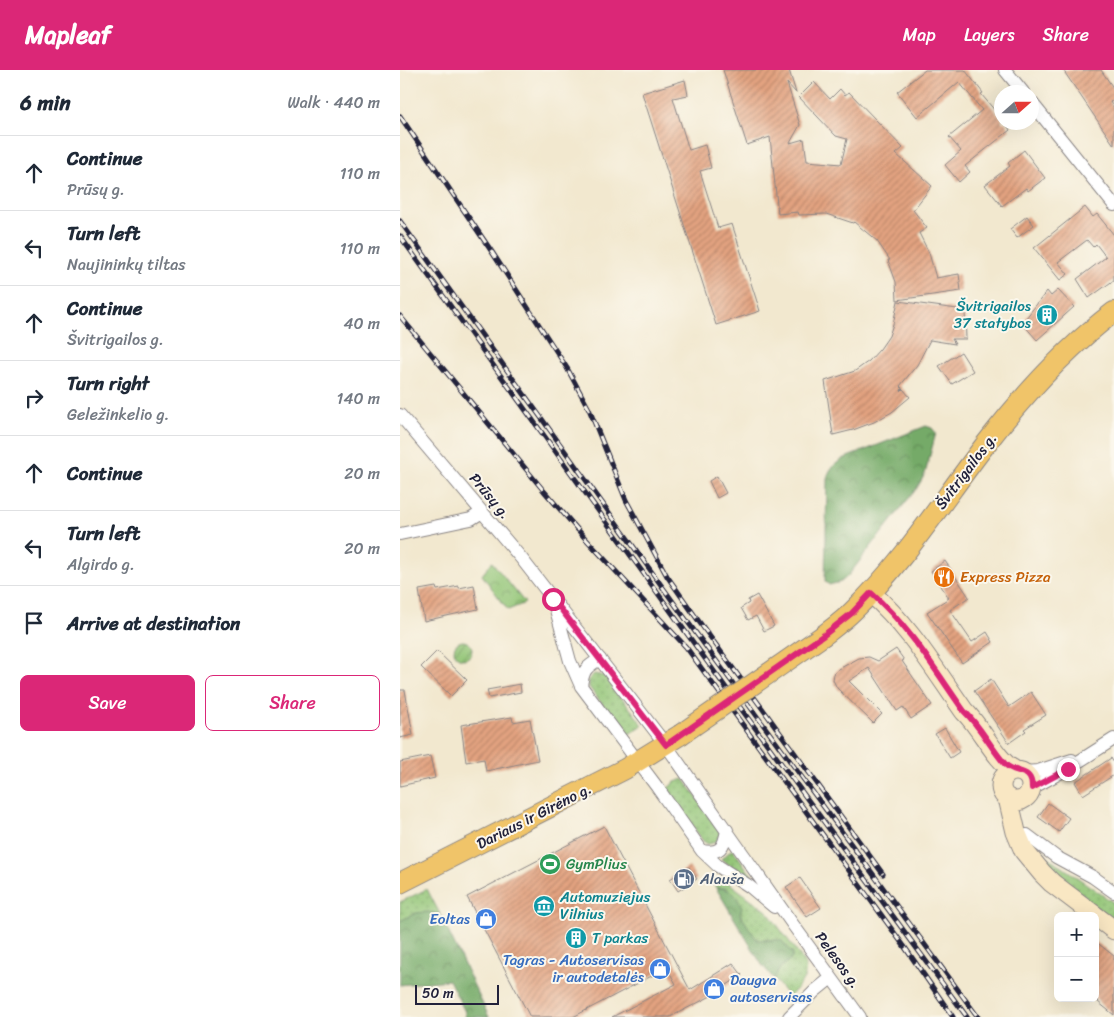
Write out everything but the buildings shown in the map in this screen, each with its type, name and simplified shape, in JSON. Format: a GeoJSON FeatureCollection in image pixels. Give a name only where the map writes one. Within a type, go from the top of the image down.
{"type":"FeatureCollection","features":[{"type":"Feature","properties":{"kind":"main road","name":"Švitrigailos g."},"geometry":{"type":"LineString","coordinates":[[673,740],[824,635],[852,613],[912,544],[1014,409],[1080,341],[1114,312]]}},
{"type":"Feature","properties":{"kind":"main road"},"geometry":{"type":"LineString","coordinates":[[871,593],[889,608],[903,624],[964,711],[973,719],[1005,764],[1017,785],[1024,813],[1031,859]]}},
{"type":"Feature","properties":{"kind":"main road","name":"Dariaus ir Girėno g."},"geometry":{"type":"LineString","coordinates":[[400,883],[639,762],[673,740]]}},
{"type":"Feature","properties":{"kind":"main road"},"geometry":{"type":"LineString","coordinates":[[1017,785],[1019,841],[1024,851],[1052,882],[1114,930]]}},
{"type":"Feature","properties":{"kind":"street"},"geometry":{"type":"LineString","coordinates":[[1005,70],[1017,85]]}},
{"type":"Feature","properties":{"kind":"street"},"geometry":{"type":"LineString","coordinates":[[1039,112],[1114,205]]}},
{"type":"Feature","properties":{"kind":"street","name":"Prūsų g."},"geometry":{"type":"LineString","coordinates":[[400,415],[521,558],[600,659],[673,740]]}},
{"type":"Feature","properties":{"kind":"street"},"geometry":{"type":"LineString","coordinates":[[400,534],[471,519],[482,512]]}},
{"type":"Feature","properties":{"kind":"street","name":"Prūsų g."},"geometry":{"type":"LineString","coordinates":[[553,599],[570,661],[582,686],[639,762]]}},
{"type":"Feature","properties":{"kind":"street"},"geometry":{"type":"LineString","coordinates":[[582,686],[582,675],[588,666],[600,659]]}},
{"type":"Feature","properties":{"kind":"street"},"geometry":{"type":"LineString","coordinates":[[1017,785],[1068,769],[1114,739]]}},
{"type":"Feature","properties":{"kind":"street","name":"Pelesos g."},"geometry":{"type":"LineString","coordinates":[[673,740],[727,830],[860,1017]]}},
{"type":"Feature","properties":{"kind":"street"},"geometry":{"type":"LineString","coordinates":[[1017,785],[1038,771],[1084,757]]}},
{"type":"Feature","properties":{"kind":"street","name":"Pelesos g."},"geometry":{"type":"LineString","coordinates":[[639,762],[702,851],[718,866],[749,886],[791,922]]}},
{"type":"Feature","properties":{"kind":"street"},"geometry":{"type":"LineString","coordinates":[[702,851],[718,851],[722,848],[726,840],[727,830]]}},
{"type":"Feature","properties":{"kind":"street"},"geometry":{"type":"LineString","coordinates":[[1027,835],[1056,857],[1093,877],[1114,892]]}},
{"type":"Feature","properties":{"kind":"street"},"geometry":{"type":"LineString","coordinates":[[789,1017],[831,978]]}},
{"type":"Feature","properties":{"kind":"green space"},"geometry":{"type":"Polygon","coordinates":[[[926,426],[932,428],[936,433],[925,474],[917,488],[848,576],[841,582],[829,585],[825,581],[827,478],[831,468],[845,458],[926,426]]]}},
{"type":"Feature","properties":{"kind":"green space"},"geometry":{"type":"Polygon","coordinates":[[[492,562],[525,603],[508,610],[482,575],[492,562]]]}},
{"type":"Feature","properties":{"kind":"green space"},"geometry":{"type":"Polygon","coordinates":[[[459,641],[467,641],[472,646],[470,657],[459,659],[454,654],[454,646],[459,641]]]}},
{"type":"Feature","properties":{"kind":"green space"},"geometry":{"type":"Polygon","coordinates":[[[594,674],[605,676],[643,725],[626,736],[589,687],[589,679],[594,674]]]}},
{"type":"Feature","properties":{"kind":"green space"},"geometry":{"type":"Polygon","coordinates":[[[684,779],[720,830],[717,840],[713,843],[708,844],[703,841],[667,789],[675,782],[684,779]]]}},
{"type":"Feature","properties":{"kind":"green space"},"geometry":{"type":"Polygon","coordinates":[[[733,849],[758,885],[721,859],[733,849]]]}},
{"type":"Feature","properties":{"kind":"green space"},"geometry":{"type":"Polygon","coordinates":[[[1048,857],[1114,903],[1114,923],[1042,863],[1048,857]]]}},
{"type":"Feature","properties":{"kind":"green space"},"geometry":{"type":"Polygon","coordinates":[[[721,877],[767,911],[803,960],[806,971],[805,976],[789,997],[774,979],[780,968],[792,958],[793,954],[786,946],[777,941],[757,941],[726,888],[716,888],[713,883],[721,877]]]}},
{"type":"Feature","properties":{"kind":"green space"},"geometry":{"type":"Polygon","coordinates":[[[716,888],[726,889],[735,895],[742,907],[740,914],[757,940],[781,940],[793,954],[792,958],[780,968],[774,979],[762,965],[716,888]]]}},
{"type":"Feature","properties":{"kind":"green space"},"geometry":{"type":"Polygon","coordinates":[[[427,889],[440,914],[419,913],[400,921],[400,902],[427,889]]]}},
{"type":"Feature","properties":{"kind":"green space"},"geometry":{"type":"Polygon","coordinates":[[[416,913],[440,914],[489,1017],[465,1017],[465,1012],[449,980],[400,985],[400,921],[416,913]]]}},
{"type":"Feature","properties":{"kind":"railway"},"geometry":{"type":"LineString","coordinates":[[400,116],[492,252],[567,368],[589,409],[626,500],[667,576],[883,874]]}},
{"type":"Feature","properties":{"kind":"railway"},"geometry":{"type":"LineString","coordinates":[[400,221],[679,610],[978,1017]]}},
{"type":"Feature","properties":{"kind":"railway"},"geometry":{"type":"LineString","coordinates":[[400,236],[742,710],[967,1017]]}},
{"type":"Feature","properties":{"kind":"railway"},"geometry":{"type":"LineString","coordinates":[[400,316],[544,491],[686,647],[904,946],[953,1017]]}},
{"type":"Feature","properties":{"kind":"place","name":"Švitrigailos 37 statybos"},"geometry":{"type":"Point","coordinates":[1047,315]}},
{"type":"Feature","properties":{"kind":"place","name":"Express Pizza"},"geometry":{"type":"Point","coordinates":[944,577]}},
{"type":"Feature","properties":{"kind":"place","name":"GymPlius"},"geometry":{"type":"Point","coordinates":[550,864]}},
{"type":"Feature","properties":{"kind":"place","name":"Alauša"},"geometry":{"type":"Point","coordinates":[684,879]}},
{"type":"Feature","properties":{"kind":"place","name":"Automuziejus Vilnius"},"geometry":{"type":"Point","coordinates":[544,906]}},
{"type":"Feature","properties":{"kind":"place","name":"Eoltas"},"geometry":{"type":"Point","coordinates":[486,919]}},
{"type":"Feature","properties":{"kind":"place","name":"T parkas"},"geometry":{"type":"Point","coordinates":[576,938]}},
{"type":"Feature","properties":{"kind":"place","name":"Tagras - Autoservisas ir autodetalės"},"geometry":{"type":"Point","coordinates":[660,969]}},
{"type":"Feature","properties":{"kind":"place","name":"Daugva autoservisas"},"geometry":{"type":"Point","coordinates":[714,989]}},
{"type":"Feature","properties":{"kind":"route"},"geometry":{"type":"LineString","coordinates":[[553,599],[666,745],[824,635],[852,613],[871,593],[889,608],[903,624],[964,711],[973,719],[1009,768],[1024,772],[1030,779],[1032,788],[1068,769]]}}]}
